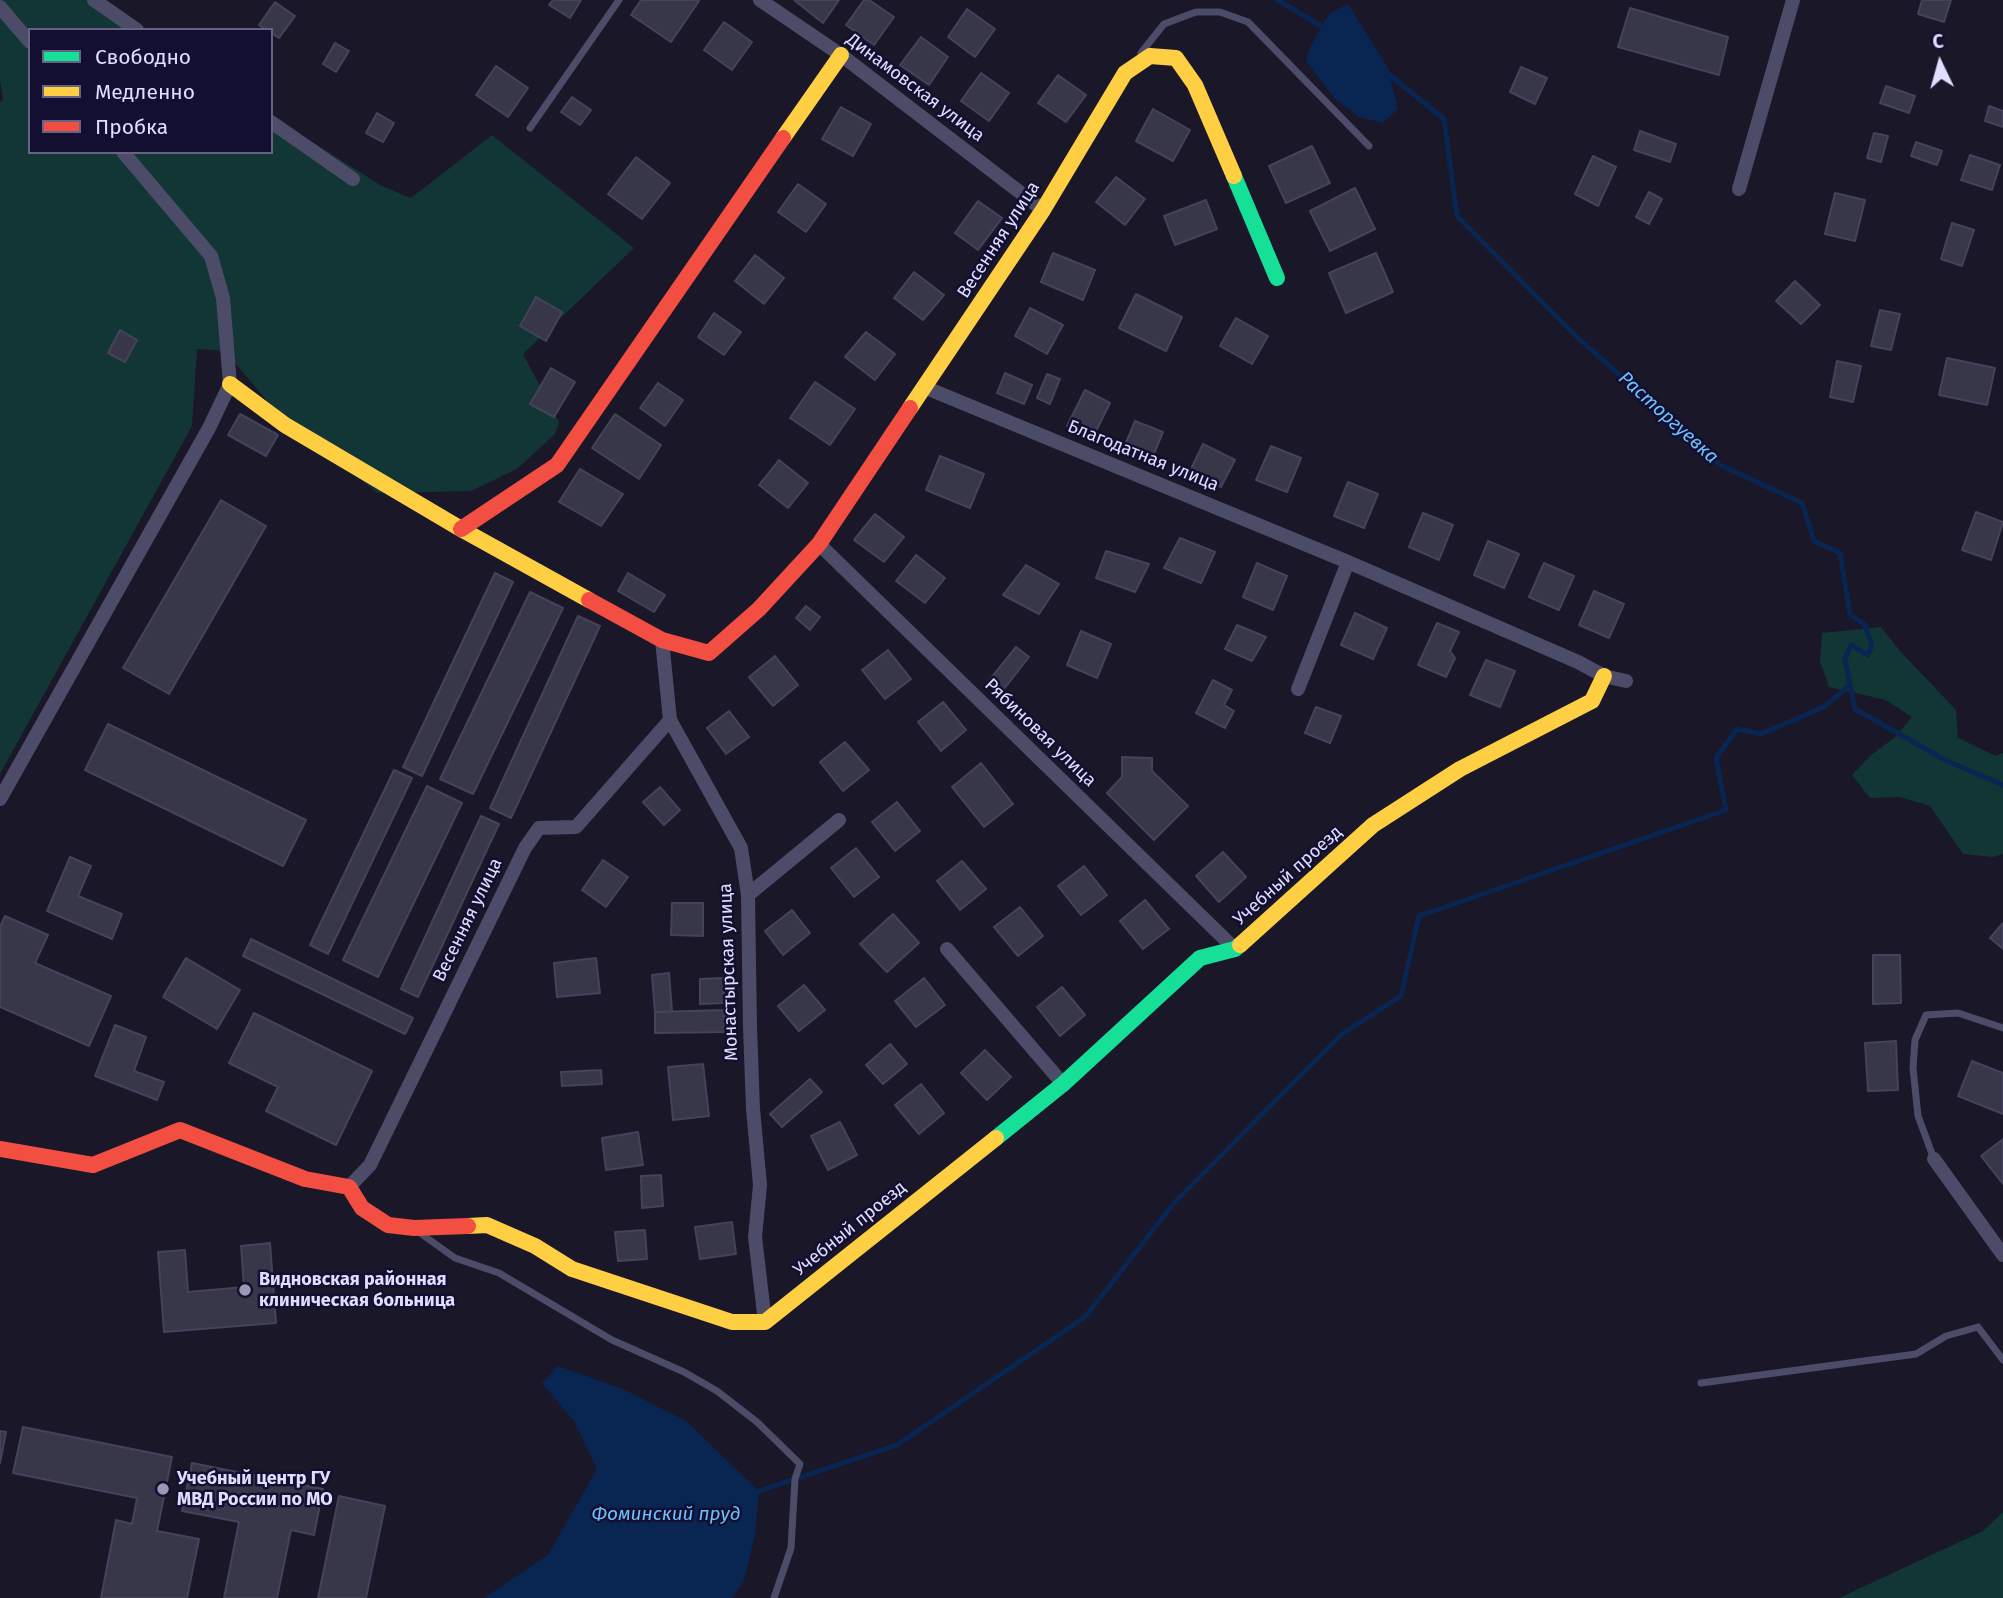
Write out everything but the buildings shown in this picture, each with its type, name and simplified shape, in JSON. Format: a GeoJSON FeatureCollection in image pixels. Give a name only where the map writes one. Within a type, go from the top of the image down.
{"type":"FeatureCollection","features":[{"type":"Feature","properties":{"kind":"street"},"geometry":{"type":"LineString","coordinates":[[94,0],[134,28]]}},
{"type":"Feature","properties":{"kind":"street","name":"Динамовская улица"},"geometry":{"type":"LineString","coordinates":[[760,0],[841,55],[1043,210]]}},
{"type":"Feature","properties":{"kind":"street"},"geometry":{"type":"LineString","coordinates":[[1739,188],[1793,0]]}},
{"type":"Feature","properties":{"kind":"street"},"geometry":{"type":"LineString","coordinates":[[0,7],[28,40]]}},
{"type":"Feature","properties":{"kind":"street"},"geometry":{"type":"LineString","coordinates":[[461,529],[557,465],[841,55]]}},
{"type":"Feature","properties":{"kind":"street","name":"Весенняя улица"},"geometry":{"type":"LineString","coordinates":[[663,640],[709,653],[759,609],[819,544],[1043,210],[1125,73],[1150,56],[1176,58],[1195,85],[1277,278]]}},
{"type":"Feature","properties":{"kind":"street"},"geometry":{"type":"LineString","coordinates":[[273,123],[353,179]]}},
{"type":"Feature","properties":{"kind":"street"},"geometry":{"type":"LineString","coordinates":[[0,799],[202,440],[230,384],[223,298],[211,256],[125,154]]}},
{"type":"Feature","properties":{"kind":"street"},"geometry":{"type":"LineString","coordinates":[[230,384],[285,425],[461,529],[663,640]]}},
{"type":"Feature","properties":{"kind":"street","name":"Благодатная улица"},"geometry":{"type":"LineString","coordinates":[[924,387],[1348,562],[1578,662],[1604,676],[1626,681]]}},
{"type":"Feature","properties":{"kind":"street","name":"Рябиновая улица"},"geometry":{"type":"LineString","coordinates":[[819,544],[1235,949]]}},
{"type":"Feature","properties":{"kind":"street"},"geometry":{"type":"LineString","coordinates":[[1298,689],[1348,562]]}},
{"type":"Feature","properties":{"kind":"street","name":"Монастырская улица"},"geometry":{"type":"LineString","coordinates":[[663,640],[670,720],[741,848],[748,895],[753,1109],[760,1185],[755,1237],[765,1322]]}},
{"type":"Feature","properties":{"kind":"street","name":"Учебный проезд"},"geometry":{"type":"LineString","coordinates":[[765,1322],[1063,1084],[1200,958],[1235,949],[1251,937],[1373,825],[1460,769],[1592,701],[1604,676]]}},
{"type":"Feature","properties":{"kind":"street","name":"Весенняя улица"},"geometry":{"type":"LineString","coordinates":[[349,1187],[370,1165],[525,848],[540,828],[576,827],[670,720]]}},
{"type":"Feature","properties":{"kind":"street"},"geometry":{"type":"LineString","coordinates":[[748,895],[839,820]]}},
{"type":"Feature","properties":{"kind":"street"},"geometry":{"type":"LineString","coordinates":[[947,949],[1063,1084]]}},
{"type":"Feature","properties":{"kind":"street"},"geometry":{"type":"LineString","coordinates":[[0,1149],[93,1165],[180,1130],[305,1179],[349,1187],[362,1208],[388,1224],[414,1228],[488,1225],[535,1246],[572,1269],[732,1322],[765,1322]]}},
{"type":"Feature","properties":{"kind":"street"},"geometry":{"type":"LineString","coordinates":[[1934,1159],[2003,1255]]}},
{"type":"Feature","properties":{"kind":"lane"},"geometry":{"type":"LineString","coordinates":[[530,128],[619,0]]}},
{"type":"Feature","properties":{"kind":"lane"},"geometry":{"type":"LineString","coordinates":[[1125,73],[1164,24],[1196,12],[1220,12],[1248,22],[1369,146]]}},
{"type":"Feature","properties":{"kind":"lane"},"geometry":{"type":"LineString","coordinates":[[1934,1159],[1918,1116],[1913,1068],[1915,1040],[1926,1016],[1958,1013],[2003,1028]]}},
{"type":"Feature","properties":{"kind":"lane"},"geometry":{"type":"LineString","coordinates":[[414,1228],[455,1258],[499,1273],[612,1340],[684,1372],[717,1391],[757,1422],[800,1464],[795,1479],[791,1548],[774,1598]]}},
{"type":"Feature","properties":{"kind":"lane"},"geometry":{"type":"LineString","coordinates":[[1701,1383],[1916,1354],[1945,1336],[1978,1327],[2003,1360]]}},
{"type":"Feature","properties":{"kind":"green space"},"geometry":{"type":"Polygon","coordinates":[[[0,0],[90,0],[132,28],[28,28],[28,154],[273,154],[273,117],[382,186],[411,198],[492,135],[634,248],[523,354],[559,422],[555,434],[517,469],[471,491],[378,493],[284,421],[225,351],[197,349],[192,426],[0,774],[0,102],[3,100],[0,81],[0,0]]]}},
{"type":"Feature","properties":{"kind":"green space"},"geometry":{"type":"Polygon","coordinates":[[[1881,627],[1956,710],[1958,738],[1996,756],[2003,753],[2003,854],[1993,857],[1963,854],[1930,806],[1900,797],[1870,798],[1852,775],[1871,755],[1894,738],[1912,717],[1886,700],[1829,687],[1820,661],[1822,633],[1881,627]]]}},
{"type":"Feature","properties":{"kind":"green space"},"geometry":{"type":"Polygon","coordinates":[[[2003,1512],[2003,1598],[1839,1598],[1983,1531],[2003,1512]]]}},
{"type":"Feature","properties":{"kind":"water"},"geometry":{"type":"Polygon","coordinates":[[[1348,4],[1388,68],[1398,109],[1383,123],[1359,117],[1335,99],[1306,61],[1311,45],[1330,13],[1348,4]]]}},
{"type":"Feature","properties":{"kind":"water","name":"Фоминский пруд"},"geometry":{"type":"Polygon","coordinates":[[[558,1366],[625,1390],[686,1421],[759,1491],[755,1534],[744,1581],[732,1598],[484,1598],[548,1555],[597,1469],[574,1421],[542,1383],[558,1366]]]}},
{"type":"Feature","properties":{"kind":"waterway","name":"Расторгуевка"},"geometry":{"type":"LineString","coordinates":[[1278,0],[1326,29]]}},
{"type":"Feature","properties":{"kind":"waterway","name":"Расторгуевка"},"geometry":{"type":"LineString","coordinates":[[1385,71],[1444,119],[1457,216],[1576,336],[1720,465],[1802,503],[1814,541],[1840,553],[1850,614],[1865,625],[1872,645],[1868,655],[1851,645],[1845,659],[1855,709],[1947,761],[2003,785]]}},
{"type":"Feature","properties":{"kind":"waterway"},"geometry":{"type":"LineString","coordinates":[[759,1491],[897,1445],[1085,1317],[1175,1202],[1342,1034],[1401,996],[1419,916],[1726,810],[1716,758],[1737,729],[1761,734],[1824,707],[1850,685]]}},
{"type":"Feature","properties":{"kind":"traffic: fast"},"geometry":{"type":"LineString","coordinates":[[1234,176],[1277,278]]}},
{"type":"Feature","properties":{"kind":"traffic: fast"},"geometry":{"type":"LineString","coordinates":[[996,1138],[1063,1084],[1200,958],[1235,949],[1240,945]]}},
{"type":"Feature","properties":{"kind":"traffic: slow"},"geometry":{"type":"LineString","coordinates":[[783,138],[841,55]]}},
{"type":"Feature","properties":{"kind":"traffic: slow"},"geometry":{"type":"LineString","coordinates":[[910,408],[1043,210],[1125,73],[1150,56],[1176,58],[1195,85],[1234,176]]}},
{"type":"Feature","properties":{"kind":"traffic: slow"},"geometry":{"type":"LineString","coordinates":[[230,384],[285,425],[461,529],[589,600]]}},
{"type":"Feature","properties":{"kind":"traffic: slow"},"geometry":{"type":"LineString","coordinates":[[1240,945],[1373,825],[1460,769],[1592,701],[1604,676]]}},
{"type":"Feature","properties":{"kind":"traffic: slow"},"geometry":{"type":"LineString","coordinates":[[468,1226],[487,1225],[535,1246],[572,1269],[732,1322],[765,1322],[996,1138]]}},
{"type":"Feature","properties":{"kind":"traffic: jam"},"geometry":{"type":"LineString","coordinates":[[461,529],[557,465],[783,138]]}},
{"type":"Feature","properties":{"kind":"traffic: jam"},"geometry":{"type":"LineString","coordinates":[[589,600],[662,640],[709,653],[759,609],[819,544],[910,408]]}},
{"type":"Feature","properties":{"kind":"traffic: jam"},"geometry":{"type":"LineString","coordinates":[[0,1149],[93,1165],[180,1130],[305,1179],[349,1187],[362,1208],[388,1225],[414,1228],[468,1226]]}},
{"type":"Feature","properties":{"kind":"place","name":"Видновская районная клиническая больница"},"geometry":{"type":"Point","coordinates":[245,1290]}},
{"type":"Feature","properties":{"kind":"place","name":"Учебный центр ГУ МВД России по МО"},"geometry":{"type":"Point","coordinates":[163,1489]}}]}
